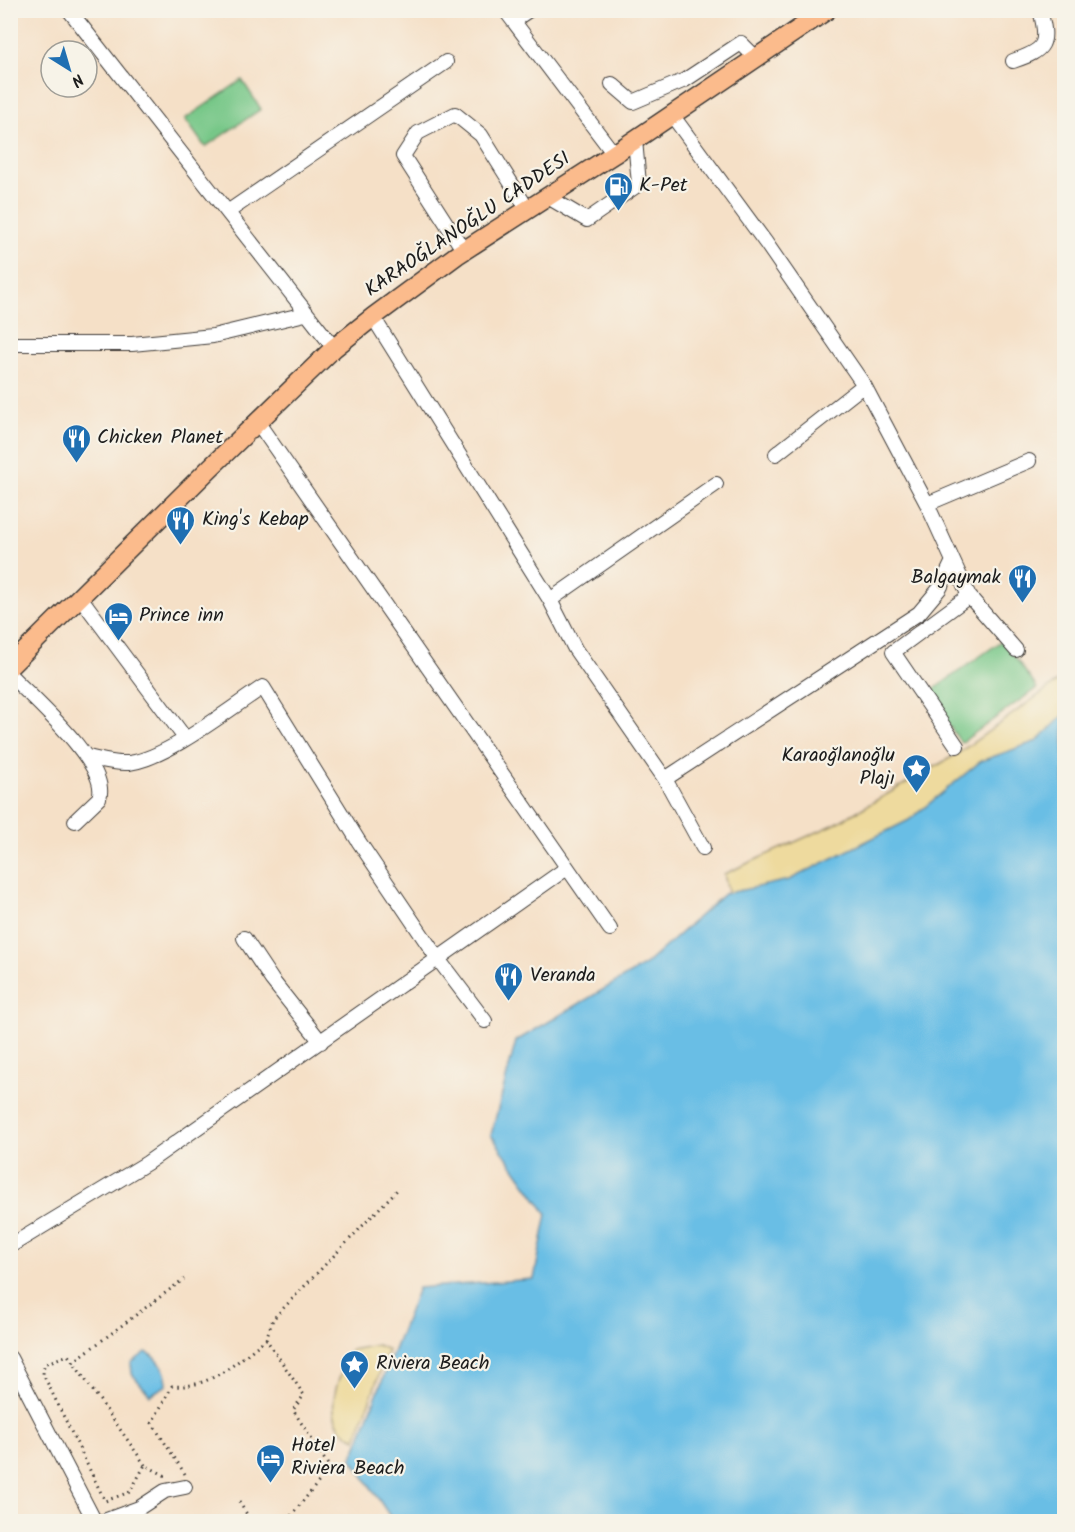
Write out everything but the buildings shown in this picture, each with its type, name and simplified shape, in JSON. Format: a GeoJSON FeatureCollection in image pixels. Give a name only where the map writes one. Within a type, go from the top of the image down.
{"type":"FeatureCollection","features":[{"type":"Feature","properties":{"kind":"main road","name":"KARAOĞLANOĞLU CADDESI"},"geometry":{"type":"LineString","coordinates":[[10,666],[334,348],[464,250],[614,154],[826,10]]}},
{"type":"Feature","properties":{"kind":"street"},"geometry":{"type":"LineString","coordinates":[[69,10],[228,211],[305,314],[334,348]]}},
{"type":"Feature","properties":{"kind":"street"},"geometry":{"type":"LineString","coordinates":[[529,10],[510,16],[614,154]]}},
{"type":"Feature","properties":{"kind":"street"},"geometry":{"type":"LineString","coordinates":[[1013,61],[1035,54],[1044,44],[1046,32],[1040,10]]}},
{"type":"Feature","properties":{"kind":"street"},"geometry":{"type":"LineString","coordinates":[[612,84],[633,102],[685,80],[741,43],[756,59]]}},
{"type":"Feature","properties":{"kind":"street"},"geometry":{"type":"LineString","coordinates":[[228,211],[446,62]]}},
{"type":"Feature","properties":{"kind":"street"},"geometry":{"type":"LineString","coordinates":[[685,80],[699,97]]}},
{"type":"Feature","properties":{"kind":"street"},"geometry":{"type":"LineString","coordinates":[[464,250],[404,156],[418,133],[455,114],[481,135],[528,210]]}},
{"type":"Feature","properties":{"kind":"street"},"geometry":{"type":"LineString","coordinates":[[672,115],[766,243],[864,385],[927,504],[969,596],[1016,650]]}},
{"type":"Feature","properties":{"kind":"street"},"geometry":{"type":"LineString","coordinates":[[548,197],[587,220],[639,184],[635,140]]}},
{"type":"Feature","properties":{"kind":"street"},"geometry":{"type":"LineString","coordinates":[[10,344],[132,344],[201,338],[305,314]]}},
{"type":"Feature","properties":{"kind":"street"},"geometry":{"type":"LineString","coordinates":[[373,317],[550,600],[575,649],[665,779],[703,848]]}},
{"type":"Feature","properties":{"kind":"street"},"geometry":{"type":"LineString","coordinates":[[776,453],[864,385]]}},
{"type":"Feature","properties":{"kind":"street"},"geometry":{"type":"LineString","coordinates":[[258,423],[610,929]]}},
{"type":"Feature","properties":{"kind":"street"},"geometry":{"type":"LineString","coordinates":[[927,504],[1029,461]]}},
{"type":"Feature","properties":{"kind":"street"},"geometry":{"type":"LineString","coordinates":[[550,600],[716,484]]}},
{"type":"Feature","properties":{"kind":"street"},"geometry":{"type":"LineString","coordinates":[[665,779],[919,613],[940,588],[952,563]]}},
{"type":"Feature","properties":{"kind":"street"},"geometry":{"type":"LineString","coordinates":[[957,746],[893,652],[969,596]]}},
{"type":"Feature","properties":{"kind":"street"},"geometry":{"type":"LineString","coordinates":[[80,597],[185,738]]}},
{"type":"Feature","properties":{"kind":"street"},"geometry":{"type":"LineString","coordinates":[[10,675],[88,757],[100,780],[101,793],[96,804],[75,822]]}},
{"type":"Feature","properties":{"kind":"street"},"geometry":{"type":"LineString","coordinates":[[88,757],[128,763],[154,755],[185,738],[263,687],[359,842],[438,959],[485,1021]]}},
{"type":"Feature","properties":{"kind":"street"},"geometry":{"type":"LineString","coordinates":[[10,1246],[147,1163],[567,868]]}},
{"type":"Feature","properties":{"kind":"street"},"geometry":{"type":"LineString","coordinates":[[244,938],[272,980],[321,1042]]}},
{"type":"Feature","properties":{"kind":"street"},"geometry":{"type":"LineString","coordinates":[[10,1358],[14,1373],[96,1521]]}},
{"type":"Feature","properties":{"kind":"street"},"geometry":{"type":"LineString","coordinates":[[101,1521],[140,1508],[165,1491],[187,1484]]}},
{"type":"Feature","properties":{"kind":"path"},"geometry":{"type":"LineString","coordinates":[[187,1484],[152,1423],[172,1386],[186,1387],[223,1373],[266,1339],[273,1319],[397,1190]]}},
{"type":"Feature","properties":{"kind":"path"},"geometry":{"type":"LineString","coordinates":[[73,1362],[184,1279]]}},
{"type":"Feature","properties":{"kind":"path"},"geometry":{"type":"LineString","coordinates":[[266,1339],[304,1395],[293,1410],[330,1468],[286,1521]]}},
{"type":"Feature","properties":{"kind":"path"},"geometry":{"type":"LineString","coordinates":[[145,1465],[130,1492],[105,1501],[43,1374],[44,1364],[68,1355],[145,1465],[167,1477]]}},
{"type":"Feature","properties":{"kind":"path"},"geometry":{"type":"LineString","coordinates":[[239,1502],[252,1521]]}},
{"type":"Feature","properties":{"kind":"green space"},"geometry":{"type":"Polygon","coordinates":[[[242,80],[261,109],[205,147],[185,119],[242,80]]]}},
{"type":"Feature","properties":{"kind":"green space"},"geometry":{"type":"Polygon","coordinates":[[[1003,640],[1037,688],[961,743],[927,694],[1003,640]]]}},
{"type":"Feature","properties":{"kind":"sand","name":"Karaoğlanoğlu Plajı"},"geometry":{"type":"Polygon","coordinates":[[[1064,677],[1064,723],[1040,746],[889,839],[793,887],[730,899],[724,874],[835,824],[957,754],[1064,677]]]}},
{"type":"Feature","properties":{"kind":"sand","name":"Riviera Beach"},"geometry":{"type":"Polygon","coordinates":[[[377,1345],[388,1350],[356,1439],[344,1431],[337,1422],[334,1399],[351,1350],[377,1345]]]}},
{"type":"Feature","properties":{"kind":"water"},"geometry":{"type":"Polygon","coordinates":[[[1064,715],[1064,1521],[393,1521],[352,1459],[418,1288],[534,1279],[547,1214],[491,1135],[516,1041],[645,965],[724,894],[789,880],[909,820],[981,761],[1037,741],[1064,715]]]}},
{"type":"Feature","properties":{"kind":"water"},"geometry":{"type":"Polygon","coordinates":[[[146,1352],[158,1361],[167,1380],[167,1385],[150,1395],[132,1374],[131,1363],[146,1352]]]}},
{"type":"Feature","properties":{"kind":"place","name":"K-Pet"},"geometry":{"type":"Point","coordinates":[618,212]}},
{"type":"Feature","properties":{"kind":"place","name":"Chicken Planet"},"geometry":{"type":"Point","coordinates":[76,464]}},
{"type":"Feature","properties":{"kind":"place","name":"King's Kebap"},"geometry":{"type":"Point","coordinates":[181,546]}},
{"type":"Feature","properties":{"kind":"place","name":"Balgaymak"},"geometry":{"type":"Point","coordinates":[1022,604]}},
{"type":"Feature","properties":{"kind":"place","name":"Prince inn"},"geometry":{"type":"Point","coordinates":[118,642]}},
{"type":"Feature","properties":{"kind":"place","name":"Karaoğlanoğlu Plajı"},"geometry":{"type":"Point","coordinates":[916,794]}},
{"type":"Feature","properties":{"kind":"place","name":"Veranda"},"geometry":{"type":"Point","coordinates":[509,1002]}},
{"type":"Feature","properties":{"kind":"place","name":"Riviera Beach"},"geometry":{"type":"Point","coordinates":[355,1390]}},
{"type":"Feature","properties":{"kind":"place","name":"Hotel Riviera Beach"},"geometry":{"type":"Point","coordinates":[270,1484]}}]}
